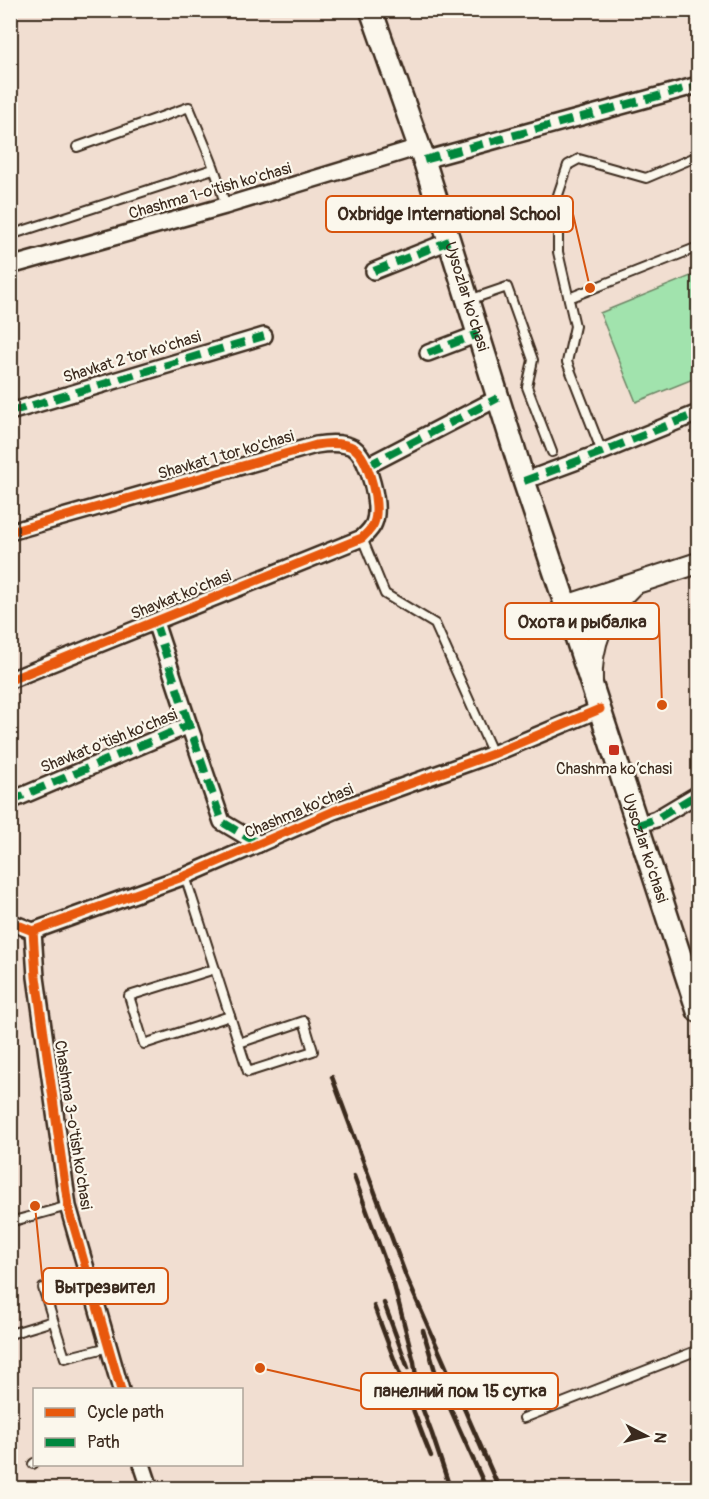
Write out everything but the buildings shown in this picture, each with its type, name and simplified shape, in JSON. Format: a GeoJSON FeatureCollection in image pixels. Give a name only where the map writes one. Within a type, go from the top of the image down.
{"type":"FeatureCollection","features":[{"type":"Feature","properties":{"kind":"main road","name":"Uysozlar ko'chasi"},"geometry":{"type":"LineString","coordinates":[[371,10],[422,153],[524,481],[698,1005]]}},
{"type":"Feature","properties":{"kind":"street","name":"Chashma 1-o'tish ko'chasi"},"geometry":{"type":"LineString","coordinates":[[10,266],[422,153],[699,85]]}},
{"type":"Feature","properties":{"kind":"street"},"geometry":{"type":"LineString","coordinates":[[374,271],[449,241]]}},
{"type":"Feature","properties":{"kind":"street"},"geometry":{"type":"LineString","coordinates":[[428,354],[478,334]]}},
{"type":"Feature","properties":{"kind":"street","name":"Shavkat 2 tor ko'chasi"},"geometry":{"type":"LineString","coordinates":[[10,412],[264,336]]}},
{"type":"Feature","properties":{"kind":"street"},"geometry":{"type":"LineString","coordinates":[[362,538],[374,525],[376,512],[367,466],[498,398]]}},
{"type":"Feature","properties":{"kind":"street"},"geometry":{"type":"LineString","coordinates":[[524,481],[699,413]]}},
{"type":"Feature","properties":{"kind":"street","name":"Shavkat 1 tor ko'chasi"},"geometry":{"type":"LineString","coordinates":[[10,532],[316,445],[327,443],[346,445],[355,449],[367,466]]}},
{"type":"Feature","properties":{"kind":"street","name":"Shavkat ko'chasi"},"geometry":{"type":"LineString","coordinates":[[10,680],[362,538]]}},
{"type":"Feature","properties":{"kind":"street"},"geometry":{"type":"LineString","coordinates":[[566,606],[699,562]]}},
{"type":"Feature","properties":{"kind":"street"},"geometry":{"type":"LineString","coordinates":[[592,685],[593,656],[600,630],[614,605],[634,584]]}},
{"type":"Feature","properties":{"kind":"street"},"geometry":{"type":"LineString","coordinates":[[155,622],[189,725]]}},
{"type":"Feature","properties":{"kind":"street","name":"Chashma ko'chasi"},"geometry":{"type":"LineString","coordinates":[[33,931],[185,876],[334,811],[493,754],[600,709]]}},
{"type":"Feature","properties":{"kind":"street","name":"Shavkat o'tish ko'chasi"},"geometry":{"type":"LineString","coordinates":[[10,801],[189,725],[222,822],[259,844]]}},
{"type":"Feature","properties":{"kind":"street"},"geometry":{"type":"LineString","coordinates":[[638,825],[657,819],[699,794]]}},
{"type":"Feature","properties":{"kind":"street"},"geometry":{"type":"LineString","coordinates":[[10,922],[33,931]]}},
{"type":"Feature","properties":{"kind":"street","name":"Chashma 3-o'tish ko'chasi"},"geometry":{"type":"LineString","coordinates":[[33,931],[36,977],[68,1206],[121,1388]]}},
{"type":"Feature","properties":{"kind":"street"},"geometry":{"type":"LineString","coordinates":[[143,1466],[150,1488]]}},
{"type":"Feature","properties":{"kind":"lane"},"geometry":{"type":"LineString","coordinates":[[77,147],[189,106],[225,206]]}},
{"type":"Feature","properties":{"kind":"lane"},"geometry":{"type":"LineString","coordinates":[[602,452],[567,362],[575,326],[558,252],[558,195],[568,165],[579,159],[646,178],[699,156]]}},
{"type":"Feature","properties":{"kind":"lane"},"geometry":{"type":"LineString","coordinates":[[10,235],[213,169]]}},
{"type":"Feature","properties":{"kind":"lane"},"geometry":{"type":"LineString","coordinates":[[569,298],[699,247]]}},
{"type":"Feature","properties":{"kind":"lane"},"geometry":{"type":"LineString","coordinates":[[468,300],[507,287],[533,360],[527,387],[552,452]]}},
{"type":"Feature","properties":{"kind":"lane"},"geometry":{"type":"LineString","coordinates":[[362,538],[385,594],[435,624],[493,754]]}},
{"type":"Feature","properties":{"kind":"lane"},"geometry":{"type":"LineString","coordinates":[[185,876],[248,1072],[313,1051],[304,1021],[239,1043]]}},
{"type":"Feature","properties":{"kind":"lane"},"geometry":{"type":"LineString","coordinates":[[215,969],[129,996],[144,1044],[230,1016]]}},
{"type":"Feature","properties":{"kind":"lane"},"geometry":{"type":"LineString","coordinates":[[10,1222],[68,1206]]}},
{"type":"Feature","properties":{"kind":"lane"},"geometry":{"type":"LineString","coordinates":[[43,1288],[65,1358],[109,1347]]}},
{"type":"Feature","properties":{"kind":"lane"},"geometry":{"type":"LineString","coordinates":[[10,1334],[53,1321]]}},
{"type":"Feature","properties":{"kind":"lane"},"geometry":{"type":"LineString","coordinates":[[524,1418],[699,1350]]}},
{"type":"Feature","properties":{"kind":"green space"},"geometry":{"type":"Polygon","coordinates":[[[698,273],[698,377],[636,402],[600,313],[698,273]]]}},
{"type":"Feature","properties":{"kind":"railway"},"geometry":{"type":"LineString","coordinates":[[332,1077],[406,1276],[499,1488]]}},
{"type":"Feature","properties":{"kind":"railway"},"geometry":{"type":"LineString","coordinates":[[354,1176],[394,1285],[414,1362],[419,1401]]}},
{"type":"Feature","properties":{"kind":"railway"},"geometry":{"type":"LineString","coordinates":[[384,1303],[408,1368]]}},
{"type":"Feature","properties":{"kind":"railway"},"geometry":{"type":"LineString","coordinates":[[374,1306],[431,1456]]}},
{"type":"Feature","properties":{"kind":"railway"},"geometry":{"type":"LineString","coordinates":[[423,1330],[435,1371],[486,1488]]}},
{"type":"Feature","properties":{"kind":"railway"},"geometry":{"type":"LineString","coordinates":[[417,1394],[450,1488]]}},
{"type":"Feature","properties":{"kind":"marked path"},"geometry":{"type":"LineString","coordinates":[[424,160],[698,85]]}},
{"type":"Feature","properties":{"kind":"marked path"},"geometry":{"type":"LineString","coordinates":[[374,271],[449,241]]}},
{"type":"Feature","properties":{"kind":"marked path"},"geometry":{"type":"LineString","coordinates":[[428,353],[478,334]]}},
{"type":"Feature","properties":{"kind":"marked path"},"geometry":{"type":"LineString","coordinates":[[10,412],[264,336]]}},
{"type":"Feature","properties":{"kind":"marked path"},"geometry":{"type":"LineString","coordinates":[[367,466],[498,398]]}},
{"type":"Feature","properties":{"kind":"marked path"},"geometry":{"type":"LineString","coordinates":[[524,481],[698,413]]}},
{"type":"Feature","properties":{"kind":"marked path"},"geometry":{"type":"LineString","coordinates":[[155,622],[189,725]]}},
{"type":"Feature","properties":{"kind":"marked path"},"geometry":{"type":"LineString","coordinates":[[10,801],[189,725],[222,822],[259,844]]}},
{"type":"Feature","properties":{"kind":"marked path"},"geometry":{"type":"LineString","coordinates":[[638,825],[656,819],[698,794]]}},
{"type":"Feature","properties":{"kind":"cycle path"},"geometry":{"type":"LineString","coordinates":[[10,532],[325,444],[345,445],[354,448],[359,454],[369,472],[376,506],[373,525],[362,538],[10,680]]}},
{"type":"Feature","properties":{"kind":"cycle path"},"geometry":{"type":"LineString","coordinates":[[10,922],[33,931],[185,876],[334,811],[493,754],[600,709]]}},
{"type":"Feature","properties":{"kind":"cycle path"},"geometry":{"type":"LineString","coordinates":[[33,931],[36,977],[68,1206],[120,1388]]}},
{"type":"Feature","properties":{"kind":"place","name":"Oxbridge International School"},"geometry":{"type":"Point","coordinates":[590,288]}},
{"type":"Feature","properties":{"kind":"place","name":"Охота и рыбалка"},"geometry":{"type":"Point","coordinates":[662,705]}},
{"type":"Feature","properties":{"kind":"place","name":"Chashma ko‘chasi"},"geometry":{"type":"Point","coordinates":[614,750]}},
{"type":"Feature","properties":{"kind":"place","name":"Вытрезвител"},"geometry":{"type":"Point","coordinates":[35,1206]}},
{"type":"Feature","properties":{"kind":"place","name":"панелний пом 15 сутка"},"geometry":{"type":"Point","coordinates":[260,1368]}}]}
